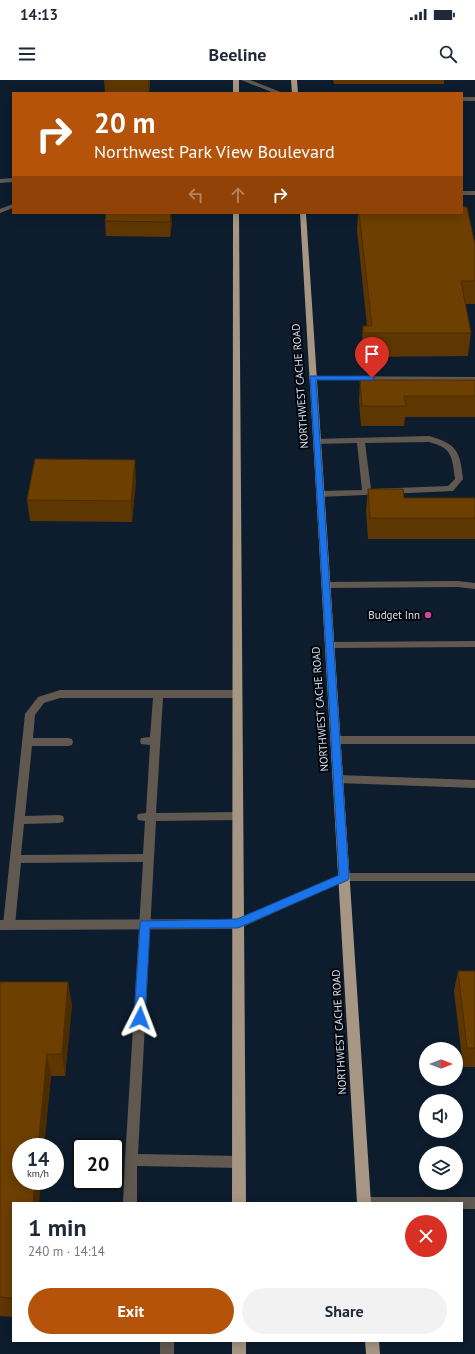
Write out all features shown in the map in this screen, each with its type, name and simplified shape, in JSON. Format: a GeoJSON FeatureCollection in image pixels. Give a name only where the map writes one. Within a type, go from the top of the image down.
{"type":"FeatureCollection","features":[{"type":"Feature","properties":{"kind":"main road"},"geometry":{"type":"LineString","coordinates":[[236,80],[236,92]]}},
{"type":"Feature","properties":{"kind":"main road"},"geometry":{"type":"LineString","coordinates":[[294,80],[295,92]]}},
{"type":"Feature","properties":{"kind":"main road"},"geometry":{"type":"LineString","coordinates":[[236,214],[239,1202]]}},
{"type":"Feature","properties":{"kind":"main road","name":"NORTHWEST CACHE ROAD"},"geometry":{"type":"LineString","coordinates":[[303,214],[364,1202]]}},
{"type":"Feature","properties":{"kind":"main road"},"geometry":{"type":"LineString","coordinates":[[239,1342],[239,1354]]}},
{"type":"Feature","properties":{"kind":"main road"},"geometry":{"type":"LineString","coordinates":[[372,1342],[373,1354]]}},
{"type":"Feature","properties":{"kind":"street"},"geometry":{"type":"LineString","coordinates":[[244,80],[277,92]]}},
{"type":"Feature","properties":{"kind":"street"},"geometry":{"type":"LineString","coordinates":[[463,99],[475,99]]}},
{"type":"Feature","properties":{"kind":"street"},"geometry":{"type":"LineString","coordinates":[[0,180],[12,180]]}},
{"type":"Feature","properties":{"kind":"street"},"geometry":{"type":"LineString","coordinates":[[463,193],[475,193]]}},
{"type":"Feature","properties":{"kind":"street"},"geometry":{"type":"LineString","coordinates":[[0,211],[12,206]]}},
{"type":"Feature","properties":{"kind":"street"},"geometry":{"type":"LineString","coordinates":[[313,378],[475,379]]}},
{"type":"Feature","properties":{"kind":"street"},"geometry":{"type":"LineString","coordinates":[[317,441],[429,439],[445,443],[456,455],[459,479],[450,489],[320,494]]}},
{"type":"Feature","properties":{"kind":"street"},"geometry":{"type":"LineString","coordinates":[[361,440],[367,492]]}},
{"type":"Feature","properties":{"kind":"street"},"geometry":{"type":"LineString","coordinates":[[326,585],[458,584],[475,586]]}},
{"type":"Feature","properties":{"kind":"street"},"geometry":{"type":"LineString","coordinates":[[330,645],[475,644]]}},
{"type":"Feature","properties":{"kind":"street"},"geometry":{"type":"LineString","coordinates":[[237,694],[60,694],[41,700],[30,714],[20,820],[4,925],[238,924],[344,877],[475,877]]}},
{"type":"Feature","properties":{"kind":"street"},"geometry":{"type":"LineString","coordinates":[[130,1202],[131,1160],[148,858],[146,818],[150,741],[158,694]]}},
{"type":"Feature","properties":{"kind":"street"},"geometry":{"type":"LineString","coordinates":[[336,740],[475,740]]}},
{"type":"Feature","properties":{"kind":"street"},"geometry":{"type":"LineString","coordinates":[[27,742],[68,742]]}},
{"type":"Feature","properties":{"kind":"street"},"geometry":{"type":"LineString","coordinates":[[338,779],[475,784]]}},
{"type":"Feature","properties":{"kind":"street"},"geometry":{"type":"LineString","coordinates":[[146,818],[238,816]]}},
{"type":"Feature","properties":{"kind":"street"},"geometry":{"type":"LineString","coordinates":[[20,820],[59,819]]}},
{"type":"Feature","properties":{"kind":"street"},"geometry":{"type":"LineString","coordinates":[[15,859],[148,858]]}},
{"type":"Feature","properties":{"kind":"street"},"geometry":{"type":"LineString","coordinates":[[131,1160],[239,1162]]}},
{"type":"Feature","properties":{"kind":"street"},"geometry":{"type":"LineString","coordinates":[[463,1203],[475,1203]]}},
{"type":"Feature","properties":{"kind":"street"},"geometry":{"type":"LineString","coordinates":[[167,1342],[167,1354]]}},
{"type":"Feature","properties":{"kind":"building"},"geometry":{"type":"Polygon","coordinates":[[[463,207],[467,207],[475,245],[475,281],[461,281],[471,333],[363,333],[363,326],[372,326],[359,214],[463,214],[463,207]]]}},
{"type":"Feature","properties":{"kind":"building"},"geometry":{"type":"Polygon","coordinates":[[[106,214],[171,214],[170,222],[105,221],[106,214]]]}},
{"type":"Feature","properties":{"kind":"building"},"geometry":{"type":"Polygon","coordinates":[[[360,380],[475,380],[475,396],[404,396],[406,406],[362,406],[360,380]]]}},
{"type":"Feature","properties":{"kind":"building"},"geometry":{"type":"Polygon","coordinates":[[[35,459],[135,460],[131,501],[27,500],[35,459]]]}},
{"type":"Feature","properties":{"kind":"building"},"geometry":{"type":"Polygon","coordinates":[[[368,489],[403,489],[404,498],[475,498],[475,518],[370,518],[368,489]]]}},
{"type":"Feature","properties":{"kind":"building"},"geometry":{"type":"Polygon","coordinates":[[[458,971],[475,971],[475,1048],[467,1048],[458,971]]]}},
{"type":"Feature","properties":{"kind":"building"},"geometry":{"type":"Polygon","coordinates":[[[0,982],[68,982],[62,1054],[47,1054],[39,1138],[12,1138],[12,1190],[34,1190],[33,1202],[12,1202],[12,1298],[0,1297],[0,982]]]}},
{"type":"Feature","properties":{"kind":"place","name":"Budget Inn"},"geometry":{"type":"Point","coordinates":[428,615]}},
{"type":"Feature","properties":{"kind":"route"},"geometry":{"type":"LineString","coordinates":[[140,1018],[145,924],[238,924],[344,877],[313,378],[372,378]]}}]}
